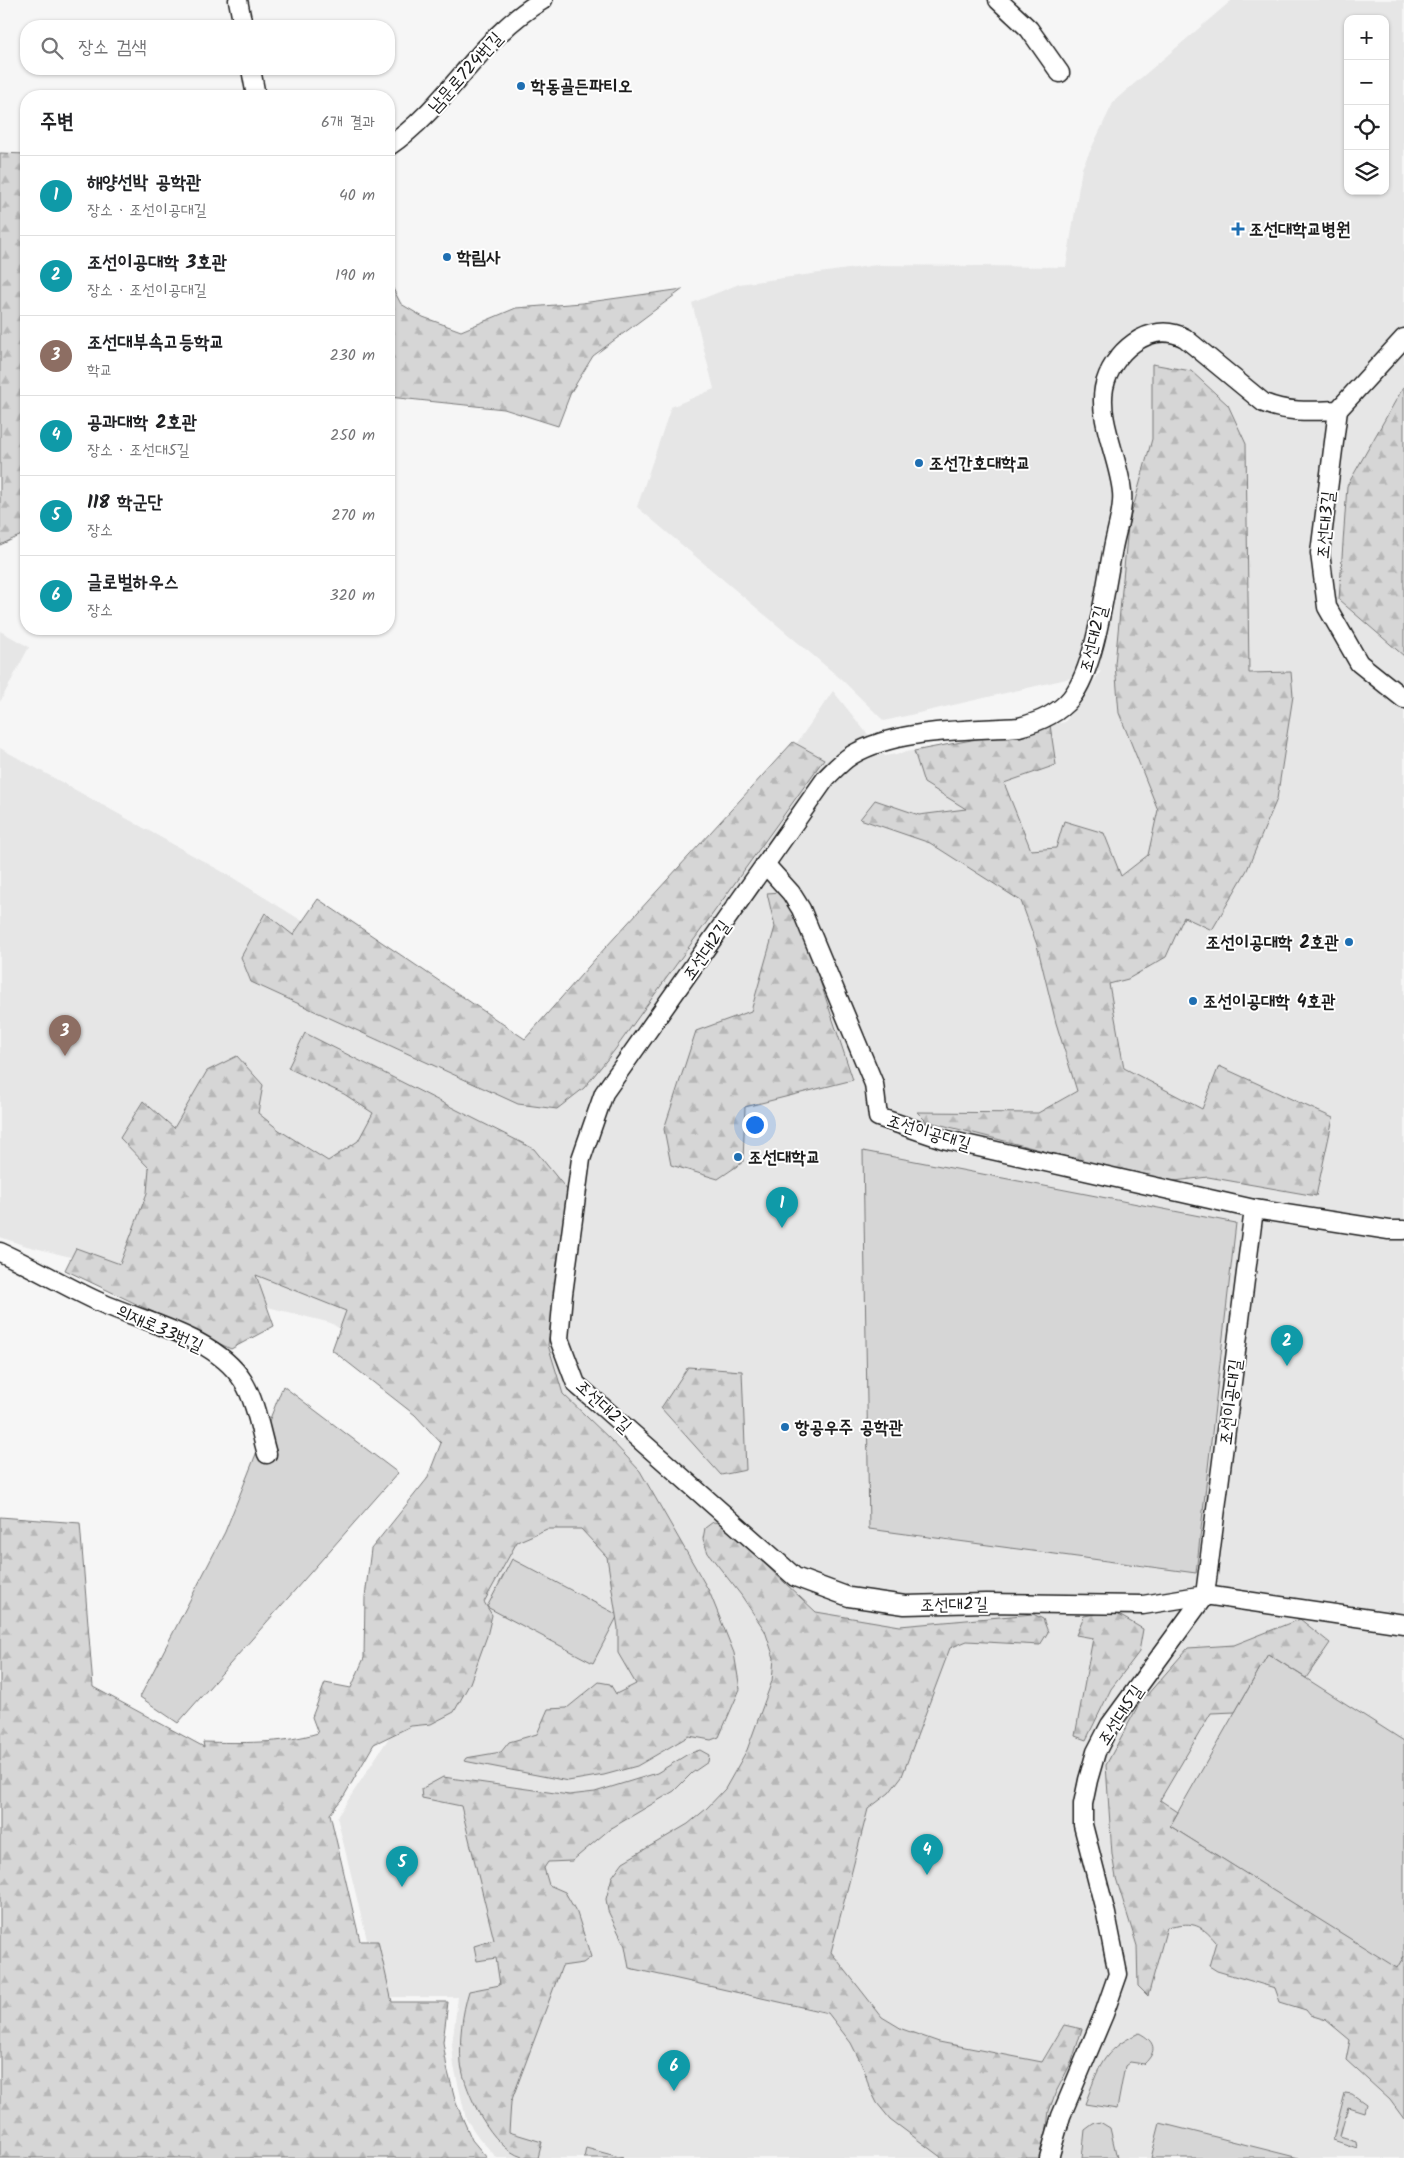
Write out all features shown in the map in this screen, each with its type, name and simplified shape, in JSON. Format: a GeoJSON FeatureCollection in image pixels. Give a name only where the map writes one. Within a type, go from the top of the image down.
{"type":"FeatureCollection","features":[{"type":"Feature","properties":{"kind":"street"},"geometry":{"type":"LineString","coordinates":[[238,0],[241,20]]}},
{"type":"Feature","properties":{"kind":"street","name":"남문로724번길"},"geometry":{"type":"LineString","coordinates":[[395,141],[418,124],[474,60],[508,25],[526,9],[543,0]]}},
{"type":"Feature","properties":{"kind":"street"},"geometry":{"type":"LineString","coordinates":[[998,0],[1029,29],[1060,73]]}},
{"type":"Feature","properties":{"kind":"street"},"geometry":{"type":"LineString","coordinates":[[251,75],[255,90]]}},
{"type":"Feature","properties":{"kind":"street","name":"조선대2길"},"geometry":{"type":"LineString","coordinates":[[1205,1595],[1143,1605],[986,1603],[905,1605],[849,1597],[795,1577],[576,1384],[560,1339],[562,1294],[581,1159],[604,1093],[826,778],[851,756],[883,741],[906,736],[1019,727],[1036,723],[1049,716],[1072,697],[1082,680],[1092,650],[1122,495],[1103,409],[1107,376],[1116,359],[1130,345],[1149,335],[1163,332],[1175,333],[1185,338],[1264,403],[1303,412],[1338,410]]}},
{"type":"Feature","properties":{"kind":"street"},"geometry":{"type":"LineString","coordinates":[[1338,410],[1404,338]]}},
{"type":"Feature","properties":{"kind":"street","name":"조선대3길"},"geometry":{"type":"LineString","coordinates":[[1338,410],[1320,553],[1326,607],[1359,663],[1404,699]]}},
{"type":"Feature","properties":{"kind":"street","name":"조선이공대길"},"geometry":{"type":"LineString","coordinates":[[766,864],[791,892],[801,909],[874,1084],[878,1117],[943,1139],[1254,1209],[1389,1230],[1404,1230]]}},
{"type":"Feature","properties":{"kind":"street","name":"조선이공대길"},"geometry":{"type":"LineString","coordinates":[[1205,1595],[1254,1209]]}},
{"type":"Feature","properties":{"kind":"street","name":"의재로33번길"},"geometry":{"type":"LineString","coordinates":[[0,1252],[34,1267],[95,1301],[176,1332],[211,1351],[231,1367],[243,1380],[249,1393],[267,1454]]}},
{"type":"Feature","properties":{"kind":"street"},"geometry":{"type":"LineString","coordinates":[[1205,1595],[1404,1624]]}},
{"type":"Feature","properties":{"kind":"street","name":"조선대5길"},"geometry":{"type":"LineString","coordinates":[[1049,2158],[1061,2116],[1104,2014],[1118,1974],[1106,1914],[1083,1825],[1083,1804],[1088,1780],[1096,1752],[1110,1725],[1205,1595]]}},
{"type":"Feature","properties":{"kind":"shaded area","name":"조선대학교"},"geometry":{"type":"Polygon","coordinates":[[[1232,0],[1404,0],[1404,2158],[497,2158],[479,2138],[466,2119],[454,2066],[452,2045],[458,1997],[381,1997],[337,1817],[511,1551],[452,1405],[331,1323],[23,1245],[0,1237],[0,748],[230,876],[539,1068],[571,1068],[833,691],[885,756],[1065,722],[1101,671],[884,721],[841,679],[637,507],[671,407],[714,389],[692,303],[739,284],[877,265],[1066,267],[1082,168],[1114,101],[1232,0]]]}},
{"type":"Feature","properties":{"kind":"shaded area"},"geometry":{"type":"Polygon","coordinates":[[[0,631],[29,647],[0,702],[0,631]]]}},
{"type":"Feature","properties":{"kind":"green space"},"geometry":{"type":"Polygon","coordinates":[[[0,153],[20,154],[20,536],[0,545],[0,153]]]}},
{"type":"Feature","properties":{"kind":"green space"},"geometry":{"type":"Polygon","coordinates":[[[683,289],[593,356],[571,392],[558,426],[504,409],[395,398],[395,292],[401,304],[423,317],[461,331],[516,308],[582,303],[683,289]]]}},
{"type":"Feature","properties":{"kind":"green space"},"geometry":{"type":"Polygon","coordinates":[[[1152,364],[1191,371],[1228,405],[1246,444],[1249,673],[1291,672],[1293,696],[1277,799],[1247,870],[1212,930],[1184,917],[1166,957],[1128,979],[1109,984],[1124,1068],[1202,1109],[1219,1066],[1333,1118],[1316,1196],[1208,1177],[1166,1182],[926,1121],[917,1112],[1038,1113],[1077,1091],[1056,1023],[1037,945],[1021,901],[930,843],[860,819],[875,800],[919,815],[966,809],[924,783],[914,751],[1050,725],[1056,765],[1004,783],[1031,850],[1056,848],[1064,821],[1104,833],[1121,876],[1148,855],[1158,810],[1119,713],[1115,664],[1128,526],[1152,439],[1152,364]]]}},
{"type":"Feature","properties":{"kind":"green space"},"geometry":{"type":"Polygon","coordinates":[[[1404,386],[1404,656],[1339,600],[1347,486],[1404,386]]]}},
{"type":"Feature","properties":{"kind":"green space"},"geometry":{"type":"Polygon","coordinates":[[[793,742],[824,759],[614,1051],[584,1088],[557,1109],[518,1104],[251,982],[241,957],[265,913],[293,935],[318,899],[525,1039],[596,958],[793,742]]]}},
{"type":"Feature","properties":{"kind":"green space"},"geometry":{"type":"Polygon","coordinates":[[[782,892],[804,933],[853,1080],[745,1107],[743,1162],[718,1179],[671,1165],[664,1129],[696,1031],[751,1011],[775,927],[767,893],[782,892]]]}},
{"type":"Feature","properties":{"kind":"green space"},"geometry":{"type":"Polygon","coordinates":[[[305,1033],[534,1149],[568,1191],[548,1345],[563,1394],[640,1471],[709,1591],[734,1653],[740,1689],[719,1737],[711,1740],[689,1736],[637,1766],[604,1775],[568,1781],[464,1761],[466,1758],[501,1752],[509,1742],[537,1734],[548,1709],[567,1708],[599,1682],[610,1684],[616,1694],[636,1684],[618,1653],[618,1628],[607,1557],[581,1529],[547,1529],[517,1542],[484,1602],[492,1615],[487,1636],[470,1683],[454,1712],[431,1724],[411,1726],[374,1744],[344,1796],[330,1814],[360,1941],[378,1941],[392,2002],[448,2002],[443,2042],[447,2068],[456,2103],[472,2140],[487,2158],[0,2158],[0,1517],[80,1523],[93,1687],[204,1747],[203,1742],[275,1741],[304,1737],[318,1733],[312,1717],[325,1683],[351,1688],[364,1658],[365,1597],[371,1549],[427,1479],[441,1443],[415,1415],[332,1350],[346,1311],[256,1275],[274,1326],[231,1349],[65,1270],[76,1248],[120,1264],[147,1193],[149,1168],[120,1138],[143,1101],[174,1128],[207,1071],[237,1056],[263,1085],[258,1113],[279,1130],[328,1161],[358,1141],[373,1113],[344,1094],[288,1068],[305,1033]]]}},
{"type":"Feature","properties":{"kind":"green space"},"geometry":{"type":"Polygon","coordinates":[[[863,1151],[1236,1223],[1196,1573],[869,1529],[863,1151]]]}},
{"type":"Feature","properties":{"kind":"green space"},"geometry":{"type":"Polygon","coordinates":[[[688,1367],[742,1371],[746,1470],[721,1475],[661,1408],[688,1367]]]}},
{"type":"Feature","properties":{"kind":"green space"},"geometry":{"type":"Polygon","coordinates":[[[283,1386],[398,1473],[178,1723],[140,1697],[225,1532],[283,1386]]]}},
{"type":"Feature","properties":{"kind":"green space"},"geometry":{"type":"Polygon","coordinates":[[[713,1522],[721,1523],[816,1612],[900,1626],[1033,1614],[1043,1619],[1048,1632],[1040,1645],[967,1641],[950,1648],[902,1776],[889,1793],[868,1809],[831,1952],[882,2017],[902,2029],[939,2042],[1042,2062],[1064,2025],[1082,2029],[1072,2061],[1055,2094],[1049,2111],[1043,2158],[942,2158],[890,2119],[877,2103],[869,2087],[864,2069],[851,2043],[828,2013],[629,1968],[625,1946],[608,1911],[606,1899],[612,1877],[623,1862],[688,1824],[725,1789],[747,1750],[772,1681],[774,1658],[765,1631],[741,1595],[708,1553],[703,1539],[705,1528],[713,1522]]]}},
{"type":"Feature","properties":{"kind":"green space"},"geometry":{"type":"Polygon","coordinates":[[[512,1559],[618,1615],[593,1663],[487,1607],[512,1559]]]}},
{"type":"Feature","properties":{"kind":"green space"},"geometry":{"type":"Polygon","coordinates":[[[1112,1611],[1143,1629],[1139,1652],[1111,1689],[1086,1740],[1075,1736],[1093,1638],[1076,1635],[1084,1616],[1112,1611]]]}},
{"type":"Feature","properties":{"kind":"green space"},"geometry":{"type":"Polygon","coordinates":[[[1300,1619],[1330,1643],[1306,1678],[1268,1654],[1235,1712],[1211,1713],[1160,1800],[1178,1812],[1170,1826],[1397,1968],[1404,1956],[1404,2119],[1390,2100],[1346,2060],[1350,2040],[1326,2020],[1310,2015],[1306,2010],[1280,2002],[1275,1988],[1217,1971],[1209,1966],[1216,1942],[1199,1927],[1182,1924],[1167,1927],[1148,1996],[1138,1986],[1137,1946],[1116,1878],[1112,1854],[1106,1765],[1139,1704],[1188,1648],[1234,1645],[1300,1619]]]}},
{"type":"Feature","properties":{"kind":"green space"},"geometry":{"type":"Polygon","coordinates":[[[1268,1654],[1404,1741],[1404,1956],[1397,1969],[1170,1826],[1268,1654]]]}},
{"type":"Feature","properties":{"kind":"green space"},"geometry":{"type":"Polygon","coordinates":[[[700,1750],[709,1755],[708,1762],[692,1773],[674,1791],[610,1829],[572,1861],[548,1862],[544,1868],[549,1885],[565,1892],[577,1913],[591,1957],[583,1963],[562,1966],[511,2102],[509,2132],[542,2142],[538,2158],[522,2157],[511,2152],[500,2143],[491,2131],[474,2104],[464,2076],[460,2055],[461,2036],[469,1991],[500,1985],[496,1958],[477,1961],[474,1946],[494,1940],[461,1806],[422,1798],[421,1789],[443,1777],[569,1795],[595,1792],[657,1773],[688,1754],[700,1750]]]}},
{"type":"Feature","properties":{"kind":"green space"},"geometry":{"type":"Polygon","coordinates":[[[1139,2033],[1148,2039],[1153,2047],[1153,2051],[1144,2064],[1130,2062],[1125,2066],[1117,2109],[1085,2104],[1098,2070],[1109,2054],[1126,2040],[1139,2033]]]}},
{"type":"Feature","properties":{"kind":"green space"},"geometry":{"type":"Polygon","coordinates":[[[1345,2093],[1352,2094],[1366,2104],[1364,2112],[1348,2107],[1340,2136],[1356,2141],[1357,2148],[1333,2140],[1345,2093]]]}},
{"type":"Feature","properties":{"kind":"green space"},"geometry":{"type":"Polygon","coordinates":[[[1100,2122],[1110,2128],[1117,2158],[1082,2158],[1085,2130],[1093,2124],[1100,2122]]]}},
{"type":"Feature","properties":{"kind":"green space"},"geometry":{"type":"Polygon","coordinates":[[[1160,2123],[1299,2158],[1151,2158],[1160,2123]]]}},
{"type":"Feature","properties":{"kind":"green space"},"geometry":{"type":"Polygon","coordinates":[[[586,2148],[623,2158],[584,2158],[586,2148]]]}},
{"type":"Feature","properties":{"kind":"place","name":"학동골든파티오"},"geometry":{"type":"Point","coordinates":[521,86]}},
{"type":"Feature","properties":{"kind":"place","name":"조선대학교병원"},"geometry":{"type":"Point","coordinates":[1238,229]}},
{"type":"Feature","properties":{"kind":"place","name":"학림사"},"geometry":{"type":"Point","coordinates":[447,257]}},
{"type":"Feature","properties":{"kind":"place","name":"조선간호대학교"},"geometry":{"type":"Point","coordinates":[919,463]}},
{"type":"Feature","properties":{"kind":"place","name":"조선이공대학 2호관"},"geometry":{"type":"Point","coordinates":[1349,942]}},
{"type":"Feature","properties":{"kind":"place","name":"조선이공대학 4호관"},"geometry":{"type":"Point","coordinates":[1193,1001]}},
{"type":"Feature","properties":{"kind":"place","name":"조선대부속고등학교"},"geometry":{"type":"Point","coordinates":[65,1056]}},
{"type":"Feature","properties":{"kind":"place","name":"조선대학교"},"geometry":{"type":"Point","coordinates":[738,1157]}},
{"type":"Feature","properties":{"kind":"place","name":"해양선박 공학관"},"geometry":{"type":"Point","coordinates":[782,1228]}},
{"type":"Feature","properties":{"kind":"place","name":"조선이공대학 3호관"},"geometry":{"type":"Point","coordinates":[1287,1366]}},
{"type":"Feature","properties":{"kind":"place","name":"항공우주 공학관"},"geometry":{"type":"Point","coordinates":[785,1427]}},
{"type":"Feature","properties":{"kind":"place","name":"공과대학 2호관"},"geometry":{"type":"Point","coordinates":[927,1875]}},
{"type":"Feature","properties":{"kind":"place","name":"118 학군단"},"geometry":{"type":"Point","coordinates":[402,1887]}},
{"type":"Feature","properties":{"kind":"place","name":"글로벌하우스"},"geometry":{"type":"Point","coordinates":[674,2091]}}]}
